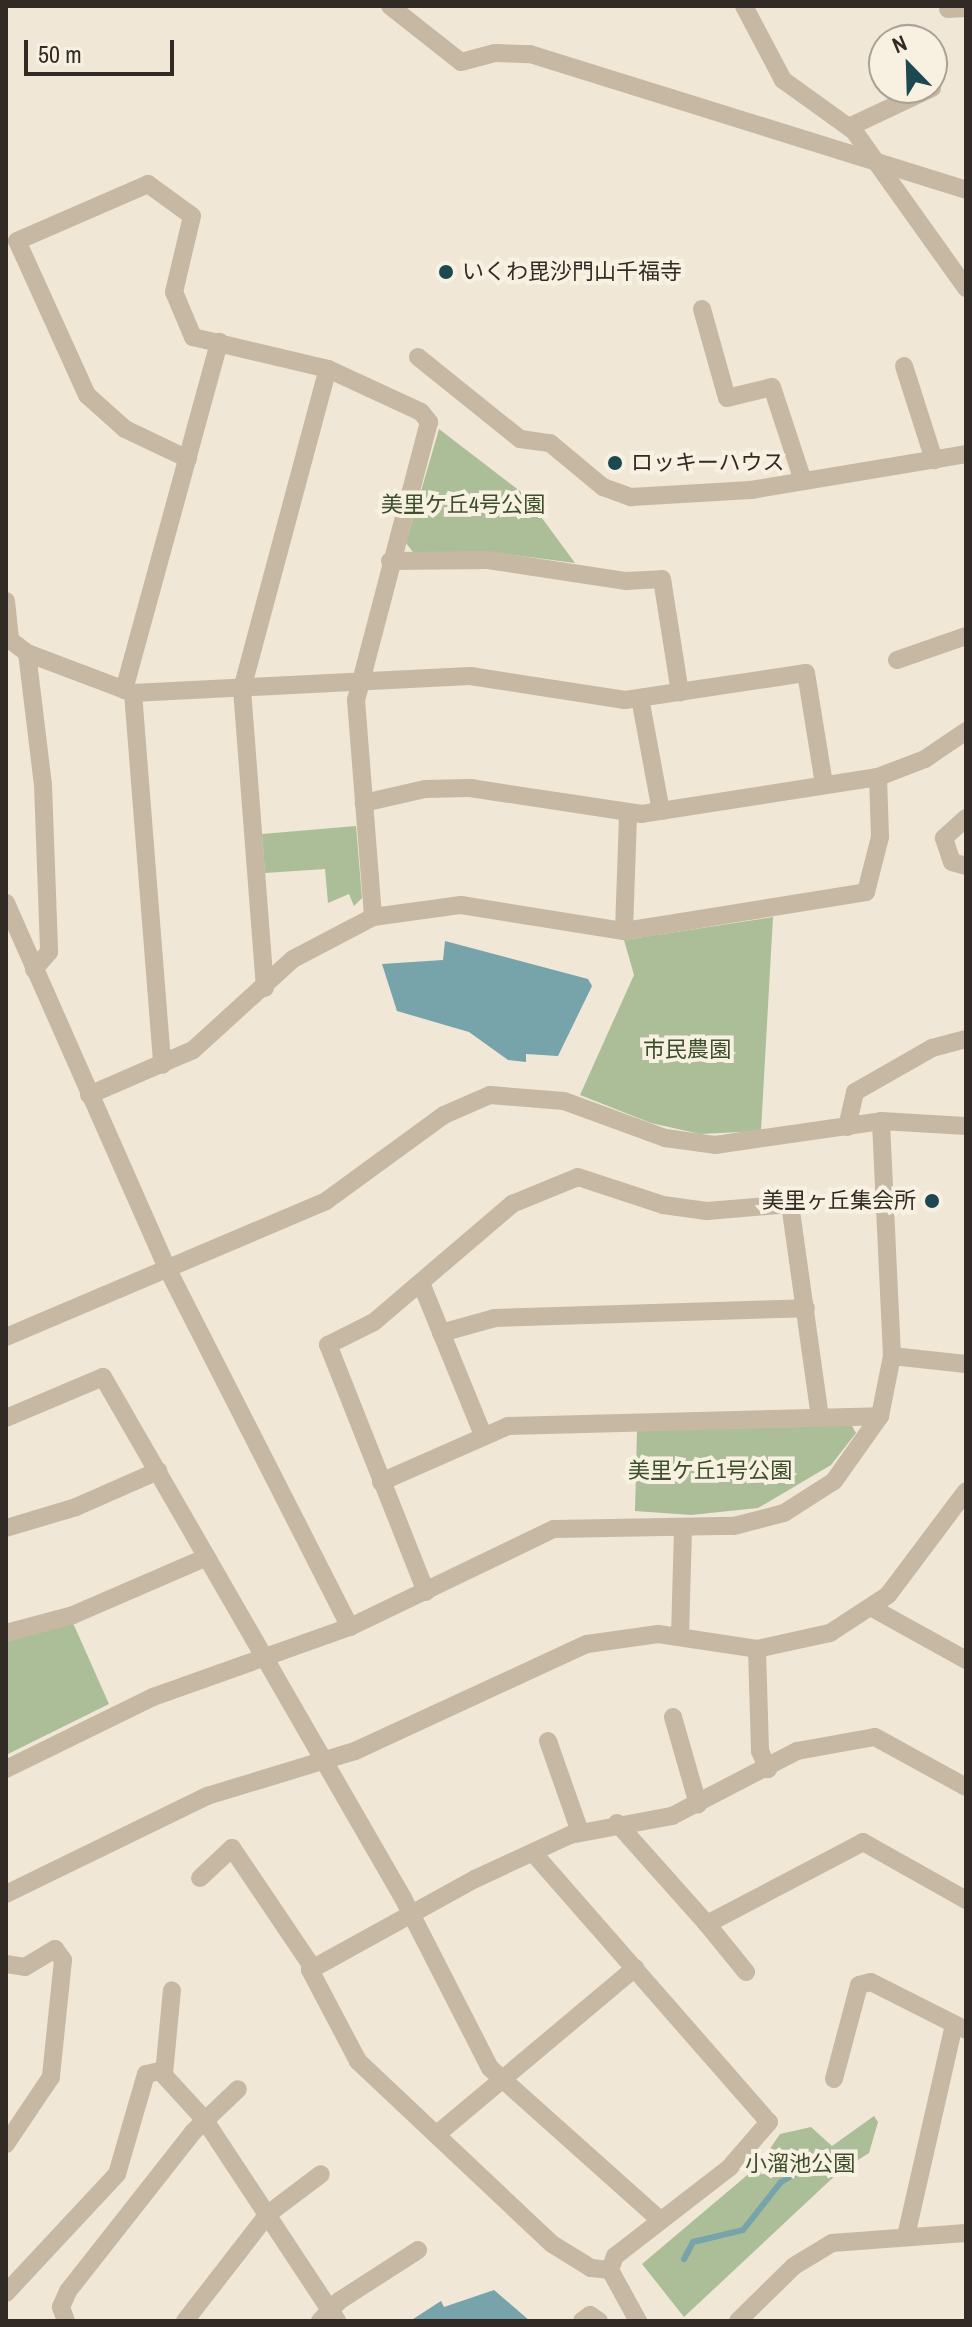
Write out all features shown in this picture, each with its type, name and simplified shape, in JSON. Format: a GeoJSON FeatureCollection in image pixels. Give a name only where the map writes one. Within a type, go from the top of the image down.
{"type":"FeatureCollection","features":[{"type":"Feature","properties":{"kind":"street"},"geometry":{"type":"LineString","coordinates":[[390,6],[461,62],[495,53],[530,54],[796,132],[878,163],[966,190]]}},
{"type":"Feature","properties":{"kind":"street"},"geometry":{"type":"LineString","coordinates":[[744,6],[783,80],[849,127],[966,288]]}},
{"type":"Feature","properties":{"kind":"street"},"geometry":{"type":"LineString","coordinates":[[849,127],[898,104]]}},
{"type":"Feature","properties":{"kind":"street"},"geometry":{"type":"LineString","coordinates":[[188,459],[125,429],[87,395],[17,241],[148,184],[192,216],[174,292],[193,337],[328,369],[421,412],[429,422],[358,684],[373,917]]}},
{"type":"Feature","properties":{"kind":"street"},"geometry":{"type":"LineString","coordinates":[[702,309],[727,398],[772,387],[803,481]]}},
{"type":"Feature","properties":{"kind":"street"},"geometry":{"type":"LineString","coordinates":[[162,1065],[128,692],[219,342]]}},
{"type":"Feature","properties":{"kind":"street"},"geometry":{"type":"LineString","coordinates":[[418,357],[520,439],[550,443],[617,494],[696,494],[803,481],[966,454]]}},
{"type":"Feature","properties":{"kind":"street"},"geometry":{"type":"LineString","coordinates":[[904,366],[934,460]]}},
{"type":"Feature","properties":{"kind":"street"},"geometry":{"type":"LineString","coordinates":[[265,988],[242,689],[328,369]]}},
{"type":"Feature","properties":{"kind":"street"},"geometry":{"type":"LineString","coordinates":[[390,561],[488,560],[626,581],[662,579],[680,693]]}},
{"type":"Feature","properties":{"kind":"street"},"geometry":{"type":"LineString","coordinates":[[6,601],[8,642],[27,653],[128,692],[358,684],[411,675],[487,677],[640,698],[806,673],[824,784]]}},
{"type":"Feature","properties":{"kind":"street"},"geometry":{"type":"LineString","coordinates":[[897,660],[966,636]]}},
{"type":"Feature","properties":{"kind":"street"},"geometry":{"type":"LineString","coordinates":[[27,653],[43,785],[49,952],[34,969]]}},
{"type":"Feature","properties":{"kind":"street"},"geometry":{"type":"LineString","coordinates":[[640,698],[661,811]]}},
{"type":"Feature","properties":{"kind":"street"},"geometry":{"type":"LineString","coordinates":[[364,803],[461,788],[628,814],[661,811],[878,777],[925,759],[966,731]]}},
{"type":"Feature","properties":{"kind":"street"},"geometry":{"type":"LineString","coordinates":[[89,1095],[193,1050],[265,988],[293,959],[373,917],[461,905],[624,931],[866,892],[880,837],[878,777]]}},
{"type":"Feature","properties":{"kind":"street"},"geometry":{"type":"LineString","coordinates":[[624,931],[628,814]]}},
{"type":"Feature","properties":{"kind":"street"},"geometry":{"type":"LineString","coordinates":[[966,818],[944,838],[952,862],[966,866]]}},
{"type":"Feature","properties":{"kind":"street"},"geometry":{"type":"LineString","coordinates":[[6,903],[168,1270],[350,1627]]}},
{"type":"Feature","properties":{"kind":"street"},"geometry":{"type":"LineString","coordinates":[[847,1127],[855,1092],[921,1054],[966,1039]]}},
{"type":"Feature","properties":{"kind":"street"},"geometry":{"type":"LineString","coordinates":[[6,1337],[326,1201],[444,1115],[490,1095],[564,1101],[697,1144],[737,1145],[881,1121],[966,1126]]}},
{"type":"Feature","properties":{"kind":"street"},"geometry":{"type":"LineString","coordinates":[[6,1769],[153,1697],[350,1627],[554,1529],[683,1528],[764,1520],[803,1503],[849,1466],[880,1416],[892,1356],[881,1121]]}},
{"type":"Feature","properties":{"kind":"street"},"geometry":{"type":"LineString","coordinates":[[426,1592],[328,1345],[374,1322],[512,1204],[578,1177],[663,1205],[707,1211],[790,1204],[820,1417]]}},
{"type":"Feature","properties":{"kind":"street"},"geometry":{"type":"LineString","coordinates":[[421,1283],[483,1435]]}},
{"type":"Feature","properties":{"kind":"street"},"geometry":{"type":"LineString","coordinates":[[441,1333],[495,1318],[806,1308]]}},
{"type":"Feature","properties":{"kind":"street"},"geometry":{"type":"LineString","coordinates":[[892,1356],[966,1364]]}},
{"type":"Feature","properties":{"kind":"street"},"geometry":{"type":"LineString","coordinates":[[6,1418],[103,1377],[267,1656],[500,2081],[659,2219]]}},
{"type":"Feature","properties":{"kind":"street"},"geometry":{"type":"LineString","coordinates":[[381,1482],[483,1435],[527,1424],[880,1416]]}},
{"type":"Feature","properties":{"kind":"street"},"geometry":{"type":"LineString","coordinates":[[6,1528],[76,1507],[158,1471]]}},
{"type":"Feature","properties":{"kind":"street"},"geometry":{"type":"LineString","coordinates":[[6,1894],[207,1796],[325,1760],[587,1644],[639,1634],[680,1636],[757,1649],[830,1633],[874,1609],[923,1554],[966,1491]]}},
{"type":"Feature","properties":{"kind":"street"},"geometry":{"type":"LineString","coordinates":[[680,1636],[683,1528]]}},
{"type":"Feature","properties":{"kind":"street"},"geometry":{"type":"LineString","coordinates":[[6,1633],[73,1615],[207,1557]]}},
{"type":"Feature","properties":{"kind":"street"},"geometry":{"type":"LineString","coordinates":[[874,1609],[966,1660]]}},
{"type":"Feature","properties":{"kind":"street"},"geometry":{"type":"LineString","coordinates":[[757,1649],[760,1751],[768,1769]]}},
{"type":"Feature","properties":{"kind":"street"},"geometry":{"type":"LineString","coordinates":[[673,1717],[698,1804]]}},
{"type":"Feature","properties":{"kind":"street"},"geometry":{"type":"LineString","coordinates":[[313,1968],[411,1914],[580,1832],[617,1823],[672,1816],[768,1769],[797,1751],[875,1737],[966,1787]]}},
{"type":"Feature","properties":{"kind":"street"},"geometry":{"type":"LineString","coordinates":[[548,1741],[580,1832]]}},
{"type":"Feature","properties":{"kind":"street"},"geometry":{"type":"LineString","coordinates":[[617,1823],[746,1972]]}},
{"type":"Feature","properties":{"kind":"street"},"geometry":{"type":"LineString","coordinates":[[707,1924],[863,1842],[966,1900]]}},
{"type":"Feature","properties":{"kind":"street"},"geometry":{"type":"LineString","coordinates":[[200,1878],[232,1848],[313,1968],[358,2061],[552,2244],[591,2268],[610,2270]]}},
{"type":"Feature","properties":{"kind":"street"},"geometry":{"type":"LineString","coordinates":[[535,1855],[769,2122],[729,2168],[659,2219],[615,2256],[610,2270],[638,2321]]}},
{"type":"Feature","properties":{"kind":"street"},"geometry":{"type":"LineString","coordinates":[[6,1964],[25,1967],[55,1949],[63,1960],[51,2077],[6,2144]]}},
{"type":"Feature","properties":{"kind":"street"},"geometry":{"type":"LineString","coordinates":[[436,2135],[635,1968]]}},
{"type":"Feature","properties":{"kind":"street"},"geometry":{"type":"LineString","coordinates":[[834,2079],[859,1985],[871,1982],[960,2028],[906,2236]]}},
{"type":"Feature","properties":{"kind":"street"},"geometry":{"type":"LineString","coordinates":[[172,1990],[164,2074],[204,2119],[268,2214],[329,2317],[418,2250]]}},
{"type":"Feature","properties":{"kind":"street"},"geometry":{"type":"LineString","coordinates":[[6,2293],[117,2174],[146,2074],[164,2074]]}},
{"type":"Feature","properties":{"kind":"street"},"geometry":{"type":"LineString","coordinates":[[66,2321],[61,2307],[68,2291],[204,2119],[238,2089]]}},
{"type":"Feature","properties":{"kind":"street"},"geometry":{"type":"LineString","coordinates":[[185,2321],[268,2214],[321,2174]]}},
{"type":"Feature","properties":{"kind":"street"},"geometry":{"type":"LineString","coordinates":[[738,2321],[819,2250],[857,2238],[966,2233]]}},
{"type":"Feature","properties":{"kind":"street"},"geometry":{"type":"LineString","coordinates":[[582,2321],[590,2315],[599,2321]]}},
{"type":"Feature","properties":{"kind":"green space","name":"美里ケ丘4号公園"},"geometry":{"type":"Polygon","coordinates":[[[439,429],[525,495],[575,563],[490,552],[413,552],[406,543],[439,429]]]}},
{"type":"Feature","properties":{"kind":"green space"},"geometry":{"type":"Polygon","coordinates":[[[356,826],[362,898],[354,906],[349,894],[328,903],[325,869],[265,873],[262,834],[356,826]]]}},
{"type":"Feature","properties":{"kind":"green space","name":"市民農園"},"geometry":{"type":"Polygon","coordinates":[[[773,917],[761,1131],[700,1134],[651,1123],[580,1095],[634,975],[624,940],[773,917]]]}},
{"type":"Feature","properties":{"kind":"green space","name":"美里ケ丘1号公園"},"geometry":{"type":"Polygon","coordinates":[[[851,1424],[856,1433],[831,1465],[758,1508],[691,1515],[635,1511],[637,1430],[851,1424]]]}},
{"type":"Feature","properties":{"kind":"green space"},"geometry":{"type":"Polygon","coordinates":[[[73,1623],[109,1704],[6,1755],[6,1642],[73,1623]]]}},
{"type":"Feature","properties":{"kind":"green space","name":"小溜池公園"},"geometry":{"type":"Polygon","coordinates":[[[874,2116],[878,2122],[869,2153],[839,2172],[684,2317],[642,2264],[758,2166],[780,2134],[811,2127],[832,2146],[874,2116]]]}},
{"type":"Feature","properties":{"kind":"water"},"geometry":{"type":"Polygon","coordinates":[[[445,941],[588,979],[592,986],[558,1056],[526,1054],[526,1062],[508,1060],[469,1032],[397,1011],[382,964],[443,960],[445,941]]]}},
{"type":"Feature","properties":{"kind":"water"},"geometry":{"type":"Polygon","coordinates":[[[494,2290],[530,2321],[410,2321],[441,2301],[444,2307],[494,2290]]]}},
{"type":"Feature","properties":{"kind":"waterway"},"geometry":{"type":"LineString","coordinates":[[684,2259],[693,2242],[743,2230],[781,2182],[802,2170]]}},
{"type":"Feature","properties":{"kind":"place","name":"いくわ毘沙門山千福寺"},"geometry":{"type":"Point","coordinates":[446,272]}},
{"type":"Feature","properties":{"kind":"place","name":"ロッキーハウス"},"geometry":{"type":"Point","coordinates":[615,463]}},
{"type":"Feature","properties":{"kind":"place","name":"美里ヶ丘集会所"},"geometry":{"type":"Point","coordinates":[932,1201]}}]}
